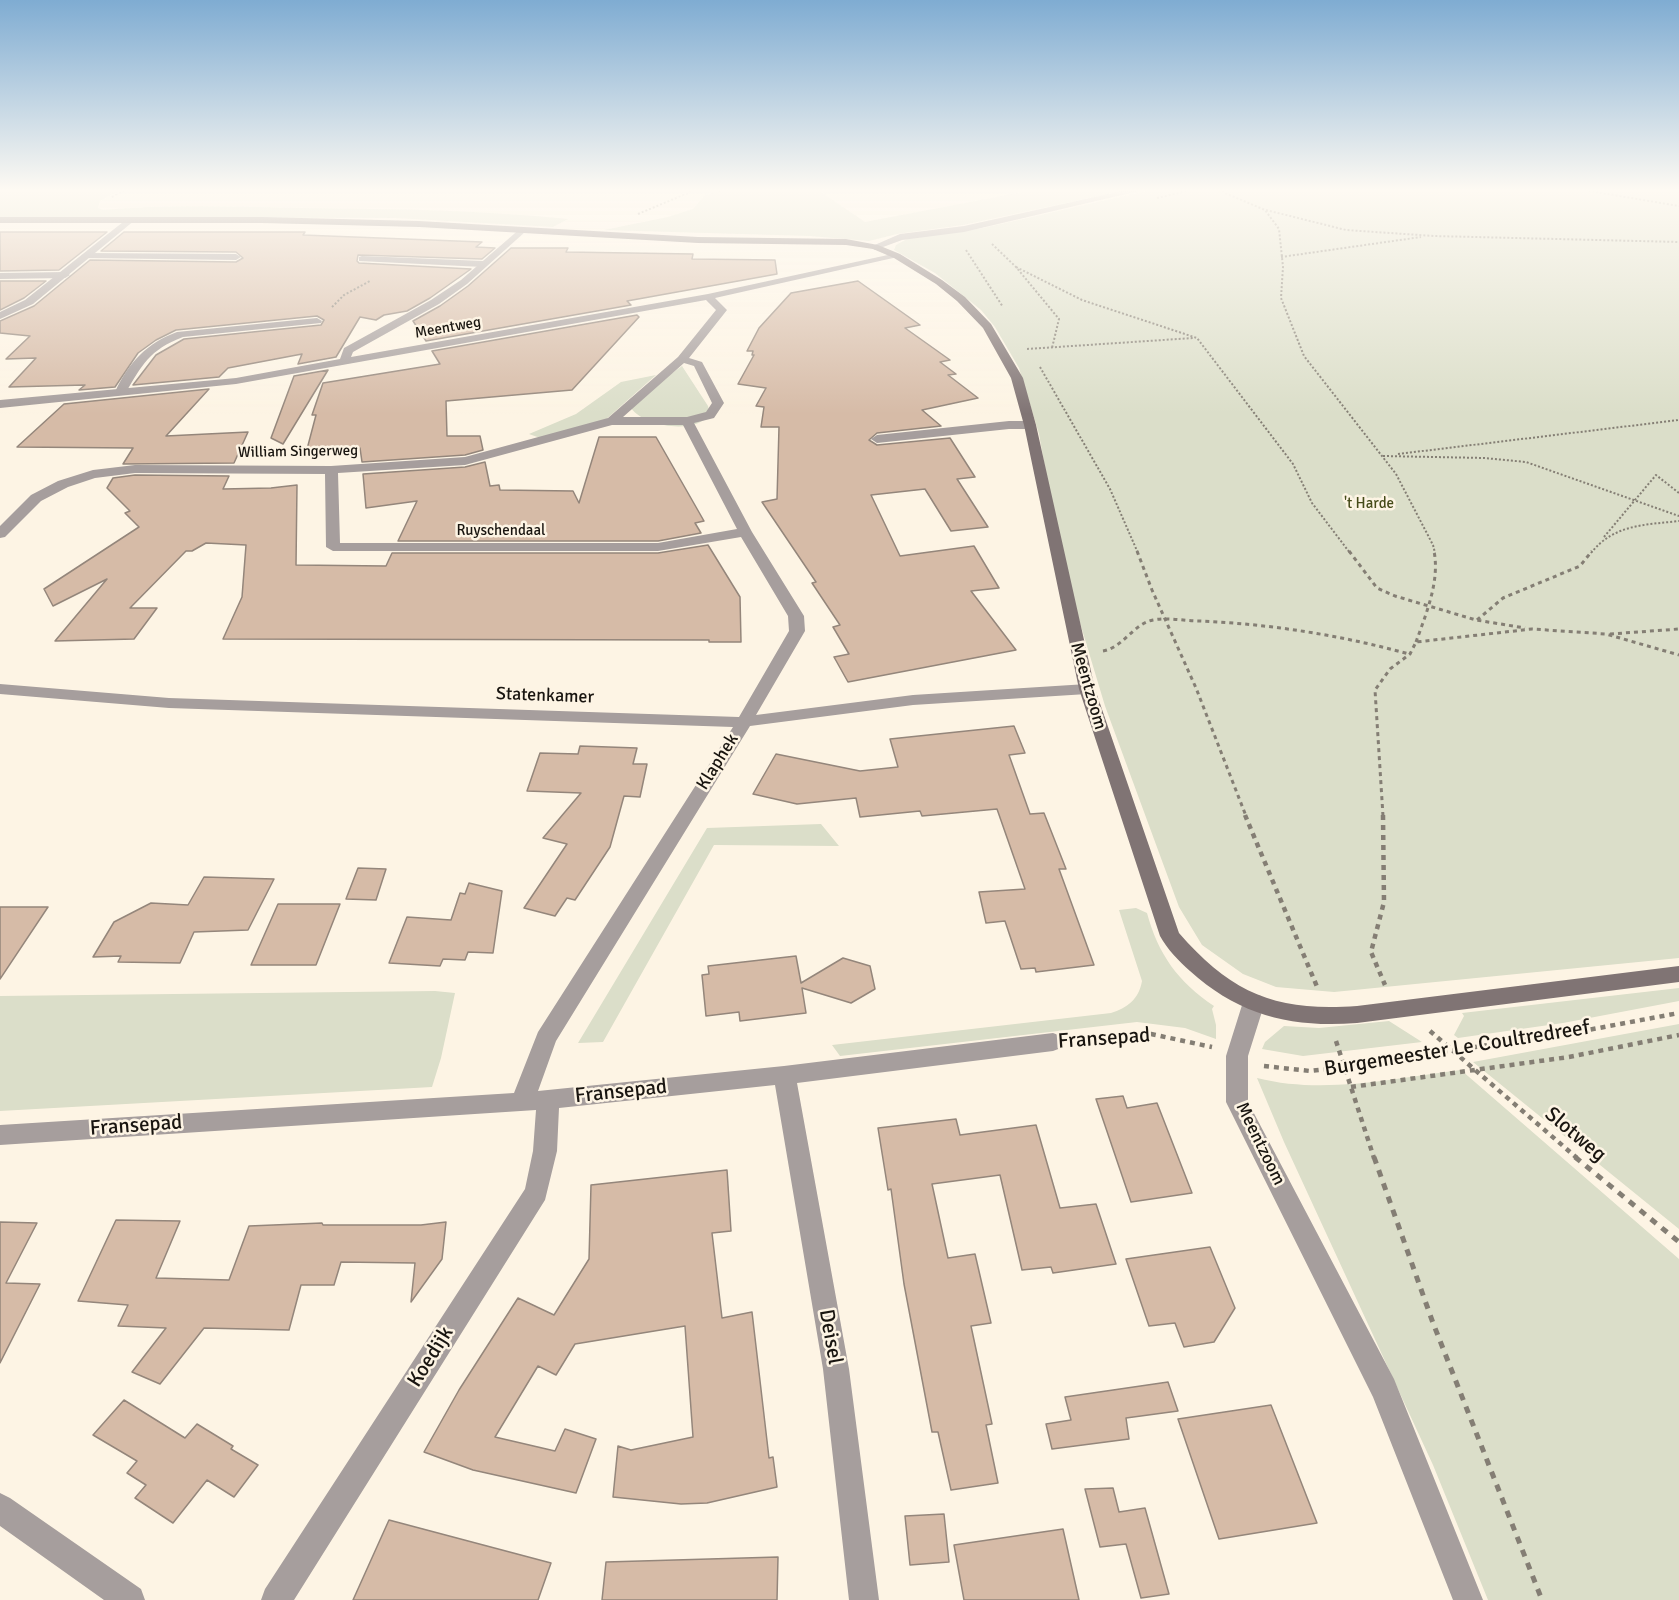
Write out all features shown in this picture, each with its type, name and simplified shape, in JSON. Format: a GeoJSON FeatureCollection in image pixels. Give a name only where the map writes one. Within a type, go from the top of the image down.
{"type":"FeatureCollection","features":[{"type":"Feature","properties":{"kind":"street"},"geometry":{"type":"LineString","coordinates":[[0,316],[29,303],[78,265]]}},
{"type":"Feature","properties":{"kind":"street"},"geometry":{"type":"LineString","coordinates":[[344,363],[348,350],[435,303],[482,265]]}},
{"type":"Feature","properties":{"kind":"street","name":"Meentweg"},"geometry":{"type":"LineString","coordinates":[[0,404],[236,381],[708,297],[857,265]]}},
{"type":"Feature","properties":{"kind":"street","name":"Meentzoom"},"geometry":{"type":"LineString","coordinates":[[911,265],[961,299],[987,326],[1017,378],[1030,425],[1087,689],[1170,936],[1187,957],[1213,979],[1254,1002],[1237,1056],[1237,1102],[1384,1389],[1468,1600]]}},
{"type":"Feature","properties":{"kind":"street"},"geometry":{"type":"LineString","coordinates":[[28,267],[75,267]]}},
{"type":"Feature","properties":{"kind":"street"},"geometry":{"type":"LineString","coordinates":[[0,276],[65,275]]}},
{"type":"Feature","properties":{"kind":"street","name":"William Singerweg"},"geometry":{"type":"LineString","coordinates":[[612,421],[682,359],[722,310],[708,297]]}},
{"type":"Feature","properties":{"kind":"street"},"geometry":{"type":"LineString","coordinates":[[121,392],[144,354],[160,340],[181,334],[317,321]]}},
{"type":"Feature","properties":{"kind":"street","name":"William Singerweg"},"geometry":{"type":"LineString","coordinates":[[0,534],[36,498],[63,484],[93,474],[135,469],[331,470],[465,461],[612,421],[687,421],[710,415],[718,403],[698,364],[682,359]]}},
{"type":"Feature","properties":{"kind":"street"},"geometry":{"type":"LineString","coordinates":[[0,416],[13,402]]}},
{"type":"Feature","properties":{"kind":"street","name":"Klaphek"},"geometry":{"type":"LineString","coordinates":[[536,1100],[546,1038],[744,722],[797,631],[796,616],[745,532],[687,421]]}},
{"type":"Feature","properties":{"kind":"street"},"geometry":{"type":"LineString","coordinates":[[876,439],[1009,425],[1030,425]]}},
{"type":"Feature","properties":{"kind":"street","name":"Ruyschendaal"},"geometry":{"type":"LineString","coordinates":[[331,470],[333,547],[658,548],[745,532]]}},
{"type":"Feature","properties":{"kind":"street","name":"Statenkamer"},"geometry":{"type":"LineString","coordinates":[[0,690],[169,703],[744,722],[913,700],[1087,689]]}},
{"type":"Feature","properties":{"kind":"street"},"geometry":{"type":"LineString","coordinates":[[1254,1002],[1296,1015],[1329,1016],[1679,974]]}},
{"type":"Feature","properties":{"kind":"street","name":"Fransepad"},"geometry":{"type":"LineString","coordinates":[[0,1135],[536,1100],[784,1075],[1053,1042]]}},
{"type":"Feature","properties":{"kind":"street","name":"Deisel"},"geometry":{"type":"LineString","coordinates":[[784,1075],[836,1369],[864,1600]]}},
{"type":"Feature","properties":{"kind":"street","name":"Koedijk"},"geometry":{"type":"LineString","coordinates":[[276,1600],[536,1192],[545,1151],[536,1100]]}},
{"type":"Feature","properties":{"kind":"street"},"geometry":{"type":"LineString","coordinates":[[0,1508],[130,1600]]}},
{"type":"Feature","properties":{"kind":"path"},"geometry":{"type":"LineString","coordinates":[[317,321],[330,314],[326,312],[344,295],[401,265]]}},
{"type":"Feature","properties":{"kind":"path"},"geometry":{"type":"LineString","coordinates":[[976,265],[1005,310]]}},
{"type":"Feature","properties":{"kind":"path"},"geometry":{"type":"LineString","coordinates":[[1014,265],[1059,319],[1052,348]]}},
{"type":"Feature","properties":{"kind":"path"},"geometry":{"type":"LineString","coordinates":[[1281,265],[1281,298],[1304,356],[1396,474],[1433,544],[1437,565],[1429,606],[1416,642],[1410,654],[1390,669],[1375,690],[1384,838],[1384,902],[1371,952],[1381,980],[1405,1008]]}},
{"type":"Feature","properties":{"kind":"path"},"geometry":{"type":"LineString","coordinates":[[1016,267],[1082,300],[1197,338],[1293,464],[1312,503],[1377,588],[1476,620],[1532,629],[1606,634],[1679,629]]}},
{"type":"Feature","properties":{"kind":"path"},"geometry":{"type":"LineString","coordinates":[[1000,351],[1197,338]]}},
{"type":"Feature","properties":{"kind":"path"},"geometry":{"type":"LineString","coordinates":[[1024,339],[1110,489],[1196,688],[1230,778],[1329,1016],[1374,1162],[1542,1600]]}},
{"type":"Feature","properties":{"kind":"path"},"geometry":{"type":"LineString","coordinates":[[1382,456],[1679,420]]}},
{"type":"Feature","properties":{"kind":"path"},"geometry":{"type":"LineString","coordinates":[[1382,456],[1484,458],[1526,462],[1679,516]]}},
{"type":"Feature","properties":{"kind":"path"},"geometry":{"type":"LineString","coordinates":[[1476,620],[1503,598],[1580,566],[1656,475],[1679,493]]}},
{"type":"Feature","properties":{"kind":"path"},"geometry":{"type":"LineString","coordinates":[[1602,539],[1625,528],[1679,521]]}},
{"type":"Feature","properties":{"kind":"path"},"geometry":{"type":"LineString","coordinates":[[1077,651],[1108,651],[1148,621],[1165,619],[1230,622],[1276,628],[1410,654]]}},
{"type":"Feature","properties":{"kind":"path"},"geometry":{"type":"LineString","coordinates":[[1416,642],[1532,629]]}},
{"type":"Feature","properties":{"kind":"path"},"geometry":{"type":"LineString","coordinates":[[1606,634],[1679,655]]}},
{"type":"Feature","properties":{"kind":"path","name":"Burgemeester Le Coultredreef"},"geometry":{"type":"LineString","coordinates":[[1237,1056],[1262,1065],[1285,1069],[1310,1071],[1344,1068],[1679,1013]]}},
{"type":"Feature","properties":{"kind":"path","name":"Fransepad"},"geometry":{"type":"LineString","coordinates":[[1053,1042],[1151,1034],[1201,1043],[1237,1056]]}},
{"type":"Feature","properties":{"kind":"path"},"geometry":{"type":"LineString","coordinates":[[1351,1087],[1569,1057],[1679,1035]]}},
{"type":"Feature","properties":{"kind":"path","name":"Slotweg"},"geometry":{"type":"LineString","coordinates":[[1453,1051],[1679,1242]]}},
{"type":"Feature","properties":{"kind":"green space","name":"'t Harde"},"geometry":{"type":"Polygon","coordinates":[[[920,265],[1679,265],[1679,958],[1334,992],[1276,987],[1243,974],[1202,945],[1179,907],[1105,706],[1062,563],[1039,434],[1019,368],[995,327],[981,310],[935,273],[920,265]]]}},
{"type":"Feature","properties":{"kind":"green space"},"geometry":{"type":"Polygon","coordinates":[[[682,366],[708,406],[710,414],[703,421],[694,425],[682,426],[658,424],[638,415],[631,408],[654,386],[682,366]]]}},
{"type":"Feature","properties":{"kind":"green space"},"geometry":{"type":"Polygon","coordinates":[[[656,375],[603,422],[546,440],[529,434],[576,414],[621,382],[656,375]]]}},
{"type":"Feature","properties":{"kind":"green space"},"geometry":{"type":"Polygon","coordinates":[[[821,824],[839,846],[714,845],[603,1042],[578,1043],[707,828],[821,824]]]}},
{"type":"Feature","properties":{"kind":"green space"},"geometry":{"type":"Polygon","coordinates":[[[1136,908],[1147,913],[1157,941],[1171,966],[1190,987],[1214,1006],[1212,1009],[1216,1025],[1216,1039],[1185,1028],[1137,1022],[840,1056],[832,1045],[1117,1011],[1135,998],[1142,981],[1119,910],[1136,908]]]}},
{"type":"Feature","properties":{"kind":"green space"},"geometry":{"type":"Polygon","coordinates":[[[1679,988],[1679,1001],[1563,1023],[1458,1038],[1454,1035],[1464,1016],[1462,1013],[1679,988]]]}},
{"type":"Feature","properties":{"kind":"green space"},"geometry":{"type":"Polygon","coordinates":[[[435,991],[455,993],[441,1058],[432,1087],[0,1111],[0,996],[435,991]]]}},
{"type":"Feature","properties":{"kind":"green space"},"geometry":{"type":"Polygon","coordinates":[[[1389,1021],[1422,1042],[1303,1056],[1262,1049],[1265,1042],[1284,1026],[1319,1028],[1389,1021]]]}},
{"type":"Feature","properties":{"kind":"green space"},"geometry":{"type":"Polygon","coordinates":[[[1679,1024],[1679,1229],[1473,1062],[1679,1024]]]}},
{"type":"Feature","properties":{"kind":"green space"},"geometry":{"type":"Polygon","coordinates":[[[1461,1070],[1679,1259],[1679,1600],[1488,1600],[1433,1465],[1284,1142],[1257,1078],[1282,1083],[1333,1085],[1385,1081],[1461,1070]]]}},
{"type":"Feature","properties":{"kind":"building"},"geometry":{"type":"Polygon","coordinates":[[[0,265],[66,265],[59,270],[0,271],[0,265]]]}},
{"type":"Feature","properties":{"kind":"building"},"geometry":{"type":"Polygon","coordinates":[[[84,265],[390,265],[471,269],[407,311],[384,315],[376,320],[360,317],[336,357],[298,364],[302,354],[228,368],[219,377],[133,385],[156,355],[184,339],[321,325],[324,320],[317,316],[176,330],[156,340],[138,353],[115,387],[79,390],[85,385],[9,387],[36,358],[6,359],[30,336],[0,333],[0,321],[34,306],[84,265]]]}},
{"type":"Feature","properties":{"kind":"building"},"geometry":{"type":"Polygon","coordinates":[[[492,265],[776,265],[777,274],[627,301],[631,305],[426,341],[413,321],[440,306],[492,265]]]}},
{"type":"Feature","properties":{"kind":"building"},"geometry":{"type":"Polygon","coordinates":[[[0,281],[46,281],[24,298],[0,310],[0,281]]]}},
{"type":"Feature","properties":{"kind":"building"},"geometry":{"type":"Polygon","coordinates":[[[858,281],[920,325],[905,328],[950,360],[940,362],[956,374],[948,375],[978,398],[922,410],[941,426],[877,433],[869,440],[877,445],[950,438],[975,477],[957,479],[988,527],[951,531],[925,489],[871,495],[900,556],[974,546],[999,588],[971,591],[1016,650],[848,682],[834,657],[849,654],[833,627],[840,625],[812,583],[816,582],[762,502],[777,499],[779,427],[761,427],[764,407],[756,406],[766,388],[738,384],[754,355],[752,355],[753,351],[747,351],[759,328],[791,293],[858,281]]]}},
{"type":"Feature","properties":{"kind":"building"},"geometry":{"type":"Polygon","coordinates":[[[637,315],[639,317],[572,390],[446,401],[447,436],[480,436],[483,450],[465,455],[362,462],[360,448],[306,453],[316,415],[312,415],[323,383],[440,364],[432,351],[637,315]]]}},
{"type":"Feature","properties":{"kind":"building"},"geometry":{"type":"Polygon","coordinates":[[[328,370],[283,444],[271,438],[294,376],[328,370]]]}},
{"type":"Feature","properties":{"kind":"building"},"geometry":{"type":"Polygon","coordinates":[[[209,389],[166,436],[248,432],[234,463],[123,464],[133,448],[17,447],[64,404],[209,389]]]}},
{"type":"Feature","properties":{"kind":"building"},"geometry":{"type":"Polygon","coordinates":[[[599,437],[656,437],[704,521],[695,523],[701,533],[658,541],[398,541],[417,501],[366,508],[363,474],[465,467],[485,462],[490,486],[499,485],[500,490],[573,491],[579,503],[599,437]]]}},
{"type":"Feature","properties":{"kind":"building"},"geometry":{"type":"Polygon","coordinates":[[[135,475],[229,476],[223,489],[297,485],[296,565],[386,566],[392,553],[658,553],[708,545],[740,597],[741,642],[709,642],[709,640],[223,639],[242,597],[246,545],[206,543],[192,551],[186,551],[130,608],[157,608],[134,639],[55,641],[107,579],[53,606],[44,589],[139,527],[125,513],[130,511],[107,488],[113,478],[135,475]]]}},
{"type":"Feature","properties":{"kind":"building"},"geometry":{"type":"Polygon","coordinates":[[[1014,726],[1025,753],[1009,755],[1030,814],[1044,813],[1066,869],[1059,869],[1094,965],[1036,972],[1035,968],[1021,969],[1005,921],[986,923],[979,892],[1025,889],[997,809],[922,816],[920,811],[860,817],[856,798],[797,804],[753,794],[776,754],[860,771],[898,767],[890,739],[1014,726]]]}},
{"type":"Feature","properties":{"kind":"building"},"geometry":{"type":"Polygon","coordinates":[[[580,746],[637,748],[633,764],[647,764],[640,797],[624,796],[610,847],[575,900],[567,898],[555,916],[524,908],[567,844],[543,838],[581,793],[527,791],[540,753],[578,754],[580,746]]]}},
{"type":"Feature","properties":{"kind":"building"},"geometry":{"type":"Polygon","coordinates":[[[358,868],[386,869],[376,900],[346,899],[358,868]]]}},
{"type":"Feature","properties":{"kind":"building"},"geometry":{"type":"Polygon","coordinates":[[[204,877],[274,879],[248,930],[194,932],[180,963],[118,962],[121,956],[93,957],[114,922],[151,903],[188,905],[204,877]]]}},
{"type":"Feature","properties":{"kind":"building"},"geometry":{"type":"Polygon","coordinates":[[[469,883],[502,891],[493,953],[468,952],[465,960],[443,959],[440,966],[389,963],[407,917],[451,920],[460,893],[465,894],[469,883]]]}},
{"type":"Feature","properties":{"kind":"building"},"geometry":{"type":"Polygon","coordinates":[[[278,904],[340,904],[316,965],[251,965],[278,904]]]}},
{"type":"Feature","properties":{"kind":"building"},"geometry":{"type":"Polygon","coordinates":[[[0,907],[48,907],[0,979],[0,907]]]}},
{"type":"Feature","properties":{"kind":"building"},"geometry":{"type":"Polygon","coordinates":[[[796,956],[801,983],[843,958],[870,966],[875,989],[851,1003],[802,988],[806,1013],[740,1021],[739,1012],[706,1016],[702,975],[709,974],[708,966],[796,956]]]}},
{"type":"Feature","properties":{"kind":"building"},"geometry":{"type":"Polygon","coordinates":[[[1123,1096],[1127,1108],[1157,1103],[1192,1193],[1131,1202],[1096,1099],[1123,1096]]]}},
{"type":"Feature","properties":{"kind":"building"},"geometry":{"type":"Polygon","coordinates":[[[956,1119],[960,1135],[1036,1125],[1060,1208],[1096,1204],[1116,1264],[1053,1273],[1051,1267],[1022,1270],[1000,1175],[932,1184],[948,1258],[975,1254],[991,1323],[971,1326],[992,1424],[986,1425],[998,1483],[951,1490],[938,1432],[932,1432],[904,1284],[891,1189],[888,1190],[878,1128],[956,1119]]]}},
{"type":"Feature","properties":{"kind":"building"},"geometry":{"type":"Polygon","coordinates":[[[727,1170],[731,1231],[712,1233],[722,1318],[752,1312],[769,1458],[773,1457],[777,1487],[707,1503],[681,1504],[613,1497],[618,1446],[631,1450],[693,1437],[685,1326],[575,1344],[556,1375],[538,1366],[495,1437],[555,1451],[565,1429],[596,1439],[576,1493],[473,1470],[424,1452],[459,1390],[518,1298],[554,1315],[589,1259],[591,1185],[727,1170]]]}},
{"type":"Feature","properties":{"kind":"building"},"geometry":{"type":"Polygon","coordinates":[[[116,1220],[180,1221],[156,1278],[229,1280],[249,1226],[322,1223],[323,1225],[421,1225],[446,1222],[442,1259],[411,1302],[415,1263],[341,1262],[334,1285],[301,1285],[289,1330],[204,1328],[160,1384],[132,1372],[166,1328],[118,1326],[128,1305],[78,1301],[116,1220]]]}},
{"type":"Feature","properties":{"kind":"building"},"geometry":{"type":"Polygon","coordinates":[[[0,1222],[37,1223],[6,1283],[40,1284],[0,1363],[0,1222]]]}},
{"type":"Feature","properties":{"kind":"building"},"geometry":{"type":"Polygon","coordinates":[[[1210,1247],[1235,1308],[1214,1342],[1184,1347],[1175,1323],[1149,1326],[1126,1259],[1210,1247]]]}},
{"type":"Feature","properties":{"kind":"building"},"geometry":{"type":"Polygon","coordinates":[[[1168,1382],[1178,1411],[1126,1418],[1129,1439],[1052,1449],[1046,1424],[1071,1420],[1065,1397],[1168,1382]]]}},
{"type":"Feature","properties":{"kind":"building"},"geometry":{"type":"Polygon","coordinates":[[[124,1400],[185,1438],[197,1424],[233,1446],[231,1449],[258,1465],[234,1497],[207,1480],[173,1523],[135,1498],[146,1485],[127,1473],[137,1461],[93,1435],[124,1400]]]}},
{"type":"Feature","properties":{"kind":"building"},"geometry":{"type":"Polygon","coordinates":[[[1271,1405],[1317,1523],[1219,1539],[1178,1419],[1271,1405]]]}},
{"type":"Feature","properties":{"kind":"building"},"geometry":{"type":"Polygon","coordinates":[[[1113,1488],[1119,1512],[1145,1508],[1169,1594],[1141,1598],[1126,1544],[1100,1547],[1085,1489],[1113,1488]]]}},
{"type":"Feature","properties":{"kind":"building"},"geometry":{"type":"Polygon","coordinates":[[[944,1514],[949,1562],[910,1565],[905,1516],[944,1514]]]}},
{"type":"Feature","properties":{"kind":"building"},"geometry":{"type":"Polygon","coordinates":[[[389,1520],[551,1563],[538,1600],[353,1600],[389,1520]]]}},
{"type":"Feature","properties":{"kind":"building"},"geometry":{"type":"Polygon","coordinates":[[[1063,1529],[1079,1600],[964,1600],[954,1545],[1063,1529]]]}},
{"type":"Feature","properties":{"kind":"building"},"geometry":{"type":"Polygon","coordinates":[[[778,1557],[777,1600],[602,1600],[606,1562],[778,1557]]]}}]}
